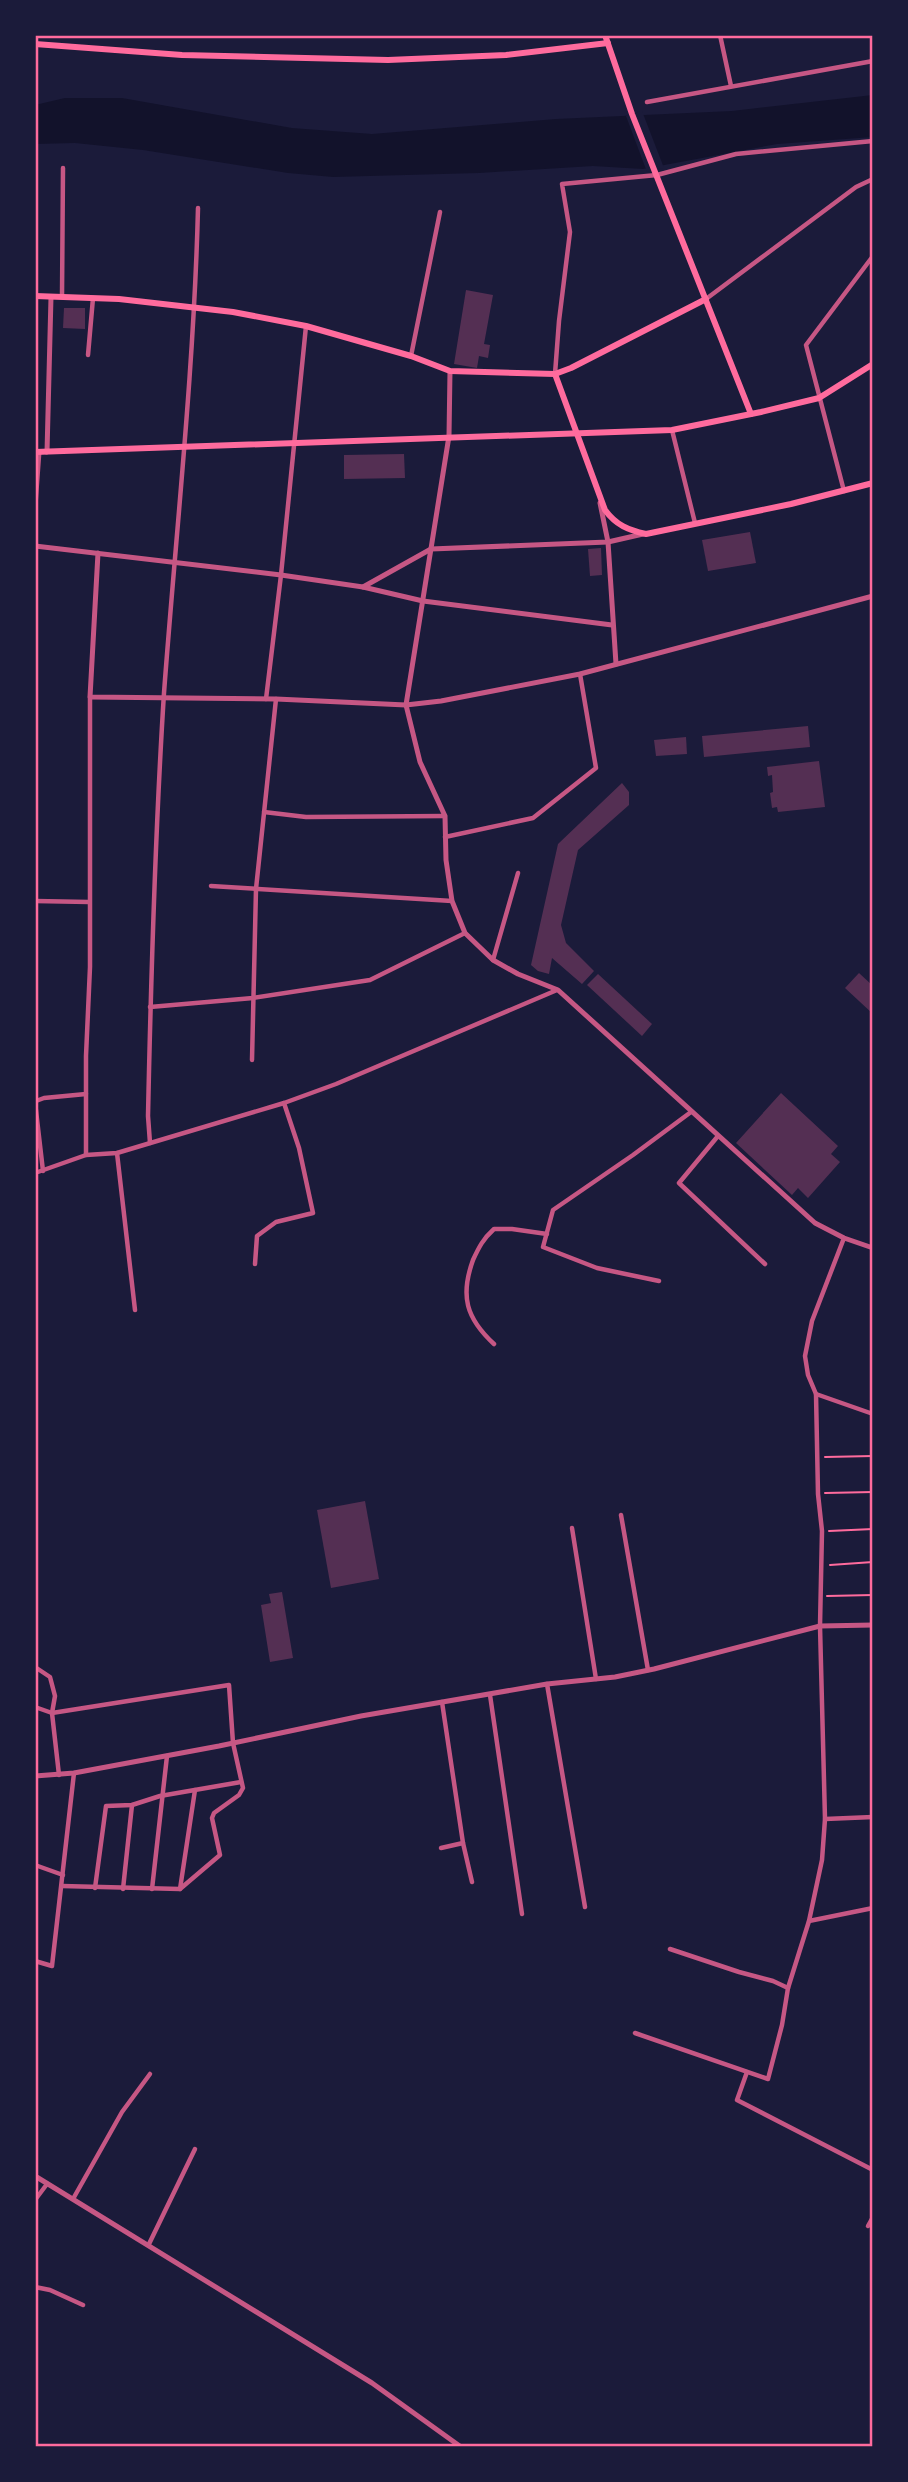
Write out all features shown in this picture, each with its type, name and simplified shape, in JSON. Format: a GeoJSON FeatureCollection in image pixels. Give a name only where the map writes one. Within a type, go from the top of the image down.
{"type":"FeatureCollection","features":[{"type":"Feature","properties":{"kind":"main road"},"geometry":{"type":"LineString","coordinates":[[605,35],[632,114],[751,414]]}},
{"type":"Feature","properties":{"kind":"main road"},"geometry":{"type":"LineString","coordinates":[[35,44],[182,55],[388,60],[506,55],[608,43]]}},
{"type":"Feature","properties":{"kind":"main road"},"geometry":{"type":"LineString","coordinates":[[35,296],[196,307],[306,326],[411,356],[450,371],[555,374],[706,299]]}},
{"type":"Feature","properties":{"kind":"main road"},"geometry":{"type":"LineString","coordinates":[[40,452],[577,431],[672,430],[819,398],[873,364]]}},
{"type":"Feature","properties":{"kind":"main road"},"geometry":{"type":"LineString","coordinates":[[555,374],[605,510],[615,522],[634,531],[646,534],[873,484]]}},
{"type":"Feature","properties":{"kind":"street"},"geometry":{"type":"LineString","coordinates":[[720,35],[731,86]]}},
{"type":"Feature","properties":{"kind":"street"},"geometry":{"type":"LineString","coordinates":[[647,102],[873,61]]}},
{"type":"Feature","properties":{"kind":"street"},"geometry":{"type":"LineString","coordinates":[[555,374],[570,232],[562,184],[657,173],[736,154],[873,141]]}},
{"type":"Feature","properties":{"kind":"street"},"geometry":{"type":"LineString","coordinates":[[62,297],[63,169]]}},
{"type":"Feature","properties":{"kind":"street"},"geometry":{"type":"LineString","coordinates":[[706,299],[856,187],[873,179]]}},
{"type":"Feature","properties":{"kind":"street"},"geometry":{"type":"LineString","coordinates":[[150,1143],[148,1116],[154,879],[164,697],[196,307],[198,208]]}},
{"type":"Feature","properties":{"kind":"street"},"geometry":{"type":"LineString","coordinates":[[411,356],[440,212]]}},
{"type":"Feature","properties":{"kind":"street"},"geometry":{"type":"LineString","coordinates":[[845,492],[806,345],[873,256]]}},
{"type":"Feature","properties":{"kind":"street"},"geometry":{"type":"LineString","coordinates":[[35,507],[51,297]]}},
{"type":"Feature","properties":{"kind":"street"},"geometry":{"type":"LineString","coordinates":[[88,355],[93,298]]}},
{"type":"Feature","properties":{"kind":"street"},"geometry":{"type":"LineString","coordinates":[[266,699],[306,326]]}},
{"type":"Feature","properties":{"kind":"street"},"geometry":{"type":"LineString","coordinates":[[450,371],[449,436],[406,705],[420,762],[445,816],[444,837],[452,901],[465,933],[493,960],[517,974],[558,990],[815,1223],[844,1238],[873,1248]]}},
{"type":"Feature","properties":{"kind":"street"},"geometry":{"type":"LineString","coordinates":[[672,430],[695,523]]}},
{"type":"Feature","properties":{"kind":"street"},"geometry":{"type":"LineString","coordinates":[[599,497],[608,542],[615,664]]}},
{"type":"Feature","properties":{"kind":"street"},"geometry":{"type":"LineString","coordinates":[[363,587],[431,549],[608,542],[646,534]]}},
{"type":"Feature","properties":{"kind":"street"},"geometry":{"type":"LineString","coordinates":[[35,546],[281,575],[363,587],[423,601],[612,625]]}},
{"type":"Feature","properties":{"kind":"street"},"geometry":{"type":"LineString","coordinates":[[86,1155],[90,967],[90,697],[98,553]]}},
{"type":"Feature","properties":{"kind":"street"},"geometry":{"type":"LineString","coordinates":[[90,697],[276,699],[406,705],[441,701],[580,674],[873,596]]}},
{"type":"Feature","properties":{"kind":"street"},"geometry":{"type":"LineString","coordinates":[[444,837],[533,818],[596,768],[580,674]]}},
{"type":"Feature","properties":{"kind":"street"},"geometry":{"type":"LineString","coordinates":[[252,1059],[256,889],[276,699]]}},
{"type":"Feature","properties":{"kind":"street"},"geometry":{"type":"LineString","coordinates":[[264,812],[306,817],[445,816]]}},
{"type":"Feature","properties":{"kind":"street"},"geometry":{"type":"LineString","coordinates":[[493,960],[518,873]]}},
{"type":"Feature","properties":{"kind":"street"},"geometry":{"type":"LineString","coordinates":[[211,886],[452,901]]}},
{"type":"Feature","properties":{"kind":"street"},"geometry":{"type":"LineString","coordinates":[[35,901],[89,902]]}},
{"type":"Feature","properties":{"kind":"street"},"geometry":{"type":"LineString","coordinates":[[150,1007],[253,998],[370,980],[465,933]]}},
{"type":"Feature","properties":{"kind":"street"},"geometry":{"type":"LineString","coordinates":[[35,1173],[86,1155],[117,1153],[284,1103],[336,1084],[558,990]]}},
{"type":"Feature","properties":{"kind":"street"},"geometry":{"type":"LineString","coordinates":[[43,1171],[35,1102],[44,1098],[86,1094]]}},
{"type":"Feature","properties":{"kind":"street"},"geometry":{"type":"LineString","coordinates":[[255,1264],[257,1236],[276,1222],[313,1213],[299,1147],[284,1103]]}},
{"type":"Feature","properties":{"kind":"street"},"geometry":{"type":"LineString","coordinates":[[659,1281],[597,1268],[543,1247],[553,1210],[691,1112]]}},
{"type":"Feature","properties":{"kind":"street"},"geometry":{"type":"LineString","coordinates":[[718,1136],[679,1183],[765,1264]]}},
{"type":"Feature","properties":{"kind":"street"},"geometry":{"type":"LineString","coordinates":[[117,1153],[135,1310]]}},
{"type":"Feature","properties":{"kind":"street"},"geometry":{"type":"LineString","coordinates":[[494,1344],[468,1311],[465,1291],[481,1240],[494,1229],[512,1228],[547,1234]]}},
{"type":"Feature","properties":{"kind":"street"},"geometry":{"type":"LineString","coordinates":[[635,2033],[768,2079],[788,1988],[810,1921],[822,1860],[825,1819],[820,1626],[822,1531],[818,1494],[816,1394],[808,1376],[805,1356],[812,1321],[844,1238]]}},
{"type":"Feature","properties":{"kind":"street"},"geometry":{"type":"LineString","coordinates":[[816,1394],[873,1414]]}},
{"type":"Feature","properties":{"kind":"street"},"geometry":{"type":"LineString","coordinates":[[621,1515],[648,1670]]}},
{"type":"Feature","properties":{"kind":"street"},"geometry":{"type":"LineString","coordinates":[[572,1528],[596,1679]]}},
{"type":"Feature","properties":{"kind":"street"},"geometry":{"type":"LineString","coordinates":[[35,1777],[74,1773],[167,1756],[330,1721],[547,1684],[648,1670],[820,1626],[873,1625]]}},
{"type":"Feature","properties":{"kind":"street"},"geometry":{"type":"LineString","coordinates":[[35,1668],[50,1677],[55,1696],[52,1713],[59,1775]]}},
{"type":"Feature","properties":{"kind":"street"},"geometry":{"type":"LineString","coordinates":[[547,1684],[585,1907]]}},
{"type":"Feature","properties":{"kind":"street"},"geometry":{"type":"LineString","coordinates":[[35,1707],[52,1713],[229,1685],[233,1742],[243,1788],[239,1795],[214,1813],[212,1818],[220,1855],[180,1889],[62,1886]]}},
{"type":"Feature","properties":{"kind":"street"},"geometry":{"type":"LineString","coordinates":[[490,1695],[522,1913]]}},
{"type":"Feature","properties":{"kind":"street"},"geometry":{"type":"LineString","coordinates":[[442,1702],[463,1843],[472,1882]]}},
{"type":"Feature","properties":{"kind":"street"},"geometry":{"type":"LineString","coordinates":[[152,1889],[167,1756]]}},
{"type":"Feature","properties":{"kind":"street"},"geometry":{"type":"LineString","coordinates":[[35,1961],[52,1966],[74,1773]]}},
{"type":"Feature","properties":{"kind":"street"},"geometry":{"type":"LineString","coordinates":[[95,1888],[106,1806],[132,1805],[163,1796],[241,1782]]}},
{"type":"Feature","properties":{"kind":"street"},"geometry":{"type":"LineString","coordinates":[[180,1889],[195,1790]]}},
{"type":"Feature","properties":{"kind":"street"},"geometry":{"type":"LineString","coordinates":[[123,1889],[132,1805]]}},
{"type":"Feature","properties":{"kind":"street"},"geometry":{"type":"LineString","coordinates":[[825,1819],[873,1817]]}},
{"type":"Feature","properties":{"kind":"street"},"geometry":{"type":"LineString","coordinates":[[441,1848],[463,1843]]}},
{"type":"Feature","properties":{"kind":"street"},"geometry":{"type":"LineString","coordinates":[[35,1865],[63,1875]]}},
{"type":"Feature","properties":{"kind":"street"},"geometry":{"type":"LineString","coordinates":[[810,1921],[873,1908]]}},
{"type":"Feature","properties":{"kind":"street"},"geometry":{"type":"LineString","coordinates":[[670,1949],[788,1988]]}},
{"type":"Feature","properties":{"kind":"street"},"geometry":{"type":"LineString","coordinates":[[747,2072],[737,2100],[873,2170]]}},
{"type":"Feature","properties":{"kind":"street"},"geometry":{"type":"LineString","coordinates":[[73,2199],[122,2112],[150,2074]]}},
{"type":"Feature","properties":{"kind":"street"},"geometry":{"type":"LineString","coordinates":[[149,2244],[195,2149]]}},
{"type":"Feature","properties":{"kind":"street"},"geometry":{"type":"LineString","coordinates":[[35,2176],[372,2383],[461,2447]]}},
{"type":"Feature","properties":{"kind":"street"},"geometry":{"type":"LineString","coordinates":[[35,2200],[47,2184]]}},
{"type":"Feature","properties":{"kind":"street"},"geometry":{"type":"LineString","coordinates":[[868,2226],[873,2217]]}},
{"type":"Feature","properties":{"kind":"street"},"geometry":{"type":"LineString","coordinates":[[35,2287],[50,2290],[83,2305]]}},
{"type":"Feature","properties":{"kind":"path"},"geometry":{"type":"LineString","coordinates":[[817,1458],[873,1456]]}},
{"type":"Feature","properties":{"kind":"path"},"geometry":{"type":"LineString","coordinates":[[818,1494],[873,1492]]}},
{"type":"Feature","properties":{"kind":"path"},"geometry":{"type":"LineString","coordinates":[[822,1531],[873,1529]]}},
{"type":"Feature","properties":{"kind":"path"},"geometry":{"type":"LineString","coordinates":[[822,1566],[873,1562]]}},
{"type":"Feature","properties":{"kind":"path"},"geometry":{"type":"LineString","coordinates":[[822,1596],[873,1595]]}},
{"type":"Feature","properties":{"kind":"shaded area"},"geometry":{"type":"Polygon","coordinates":[[[873,95],[873,137],[777,144],[643,169],[593,166],[479,173],[333,177],[288,173],[143,150],[75,143],[35,144],[35,105],[65,98],[122,98],[292,128],[372,134],[556,119],[732,111],[873,95]]]}},
{"type":"Feature","properties":{"kind":"pier"},"geometry":{"type":"Polygon","coordinates":[[[640,111],[664,168],[647,172],[626,116],[640,111]]]}},
{"type":"Feature","properties":{"kind":"building"},"geometry":{"type":"Polygon","coordinates":[[[466,290],[493,295],[484,344],[490,345],[488,358],[479,356],[477,368],[454,364],[466,290]]]}},
{"type":"Feature","properties":{"kind":"building"},"geometry":{"type":"Polygon","coordinates":[[[64,308],[85,308],[85,329],[63,328],[64,308]]]}},
{"type":"Feature","properties":{"kind":"building"},"geometry":{"type":"Polygon","coordinates":[[[404,454],[405,478],[344,479],[344,455],[404,454]]]}},
{"type":"Feature","properties":{"kind":"building"},"geometry":{"type":"Polygon","coordinates":[[[750,532],[756,563],[708,571],[702,540],[750,532]]]}},
{"type":"Feature","properties":{"kind":"building"},"geometry":{"type":"Polygon","coordinates":[[[601,548],[602,575],[590,576],[588,549],[601,548]]]}},
{"type":"Feature","properties":{"kind":"building"},"geometry":{"type":"Polygon","coordinates":[[[808,726],[810,747],[704,757],[702,736],[808,726]]]}},
{"type":"Feature","properties":{"kind":"building"},"geometry":{"type":"Polygon","coordinates":[[[686,737],[687,754],[656,756],[654,740],[686,737]]]}},
{"type":"Feature","properties":{"kind":"building"},"geometry":{"type":"Polygon","coordinates":[[[819,761],[825,807],[778,812],[777,807],[772,808],[772,775],[768,776],[767,767],[819,761]]]}},
{"type":"Feature","properties":{"kind":"building"},"geometry":{"type":"Polygon","coordinates":[[[622,783],[629,792],[629,805],[578,850],[561,925],[566,943],[594,971],[582,984],[552,958],[549,974],[538,971],[531,965],[558,844],[622,783]]]}},
{"type":"Feature","properties":{"kind":"building"},"geometry":{"type":"Polygon","coordinates":[[[859,973],[873,986],[873,1014],[845,988],[859,973]]]}},
{"type":"Feature","properties":{"kind":"building"},"geometry":{"type":"Polygon","coordinates":[[[598,974],[652,1024],[642,1036],[587,985],[598,974]]]}},
{"type":"Feature","properties":{"kind":"building"},"geometry":{"type":"Polygon","coordinates":[[[781,1093],[838,1146],[831,1154],[840,1162],[808,1198],[798,1188],[792,1195],[736,1143],[781,1093]]]}},
{"type":"Feature","properties":{"kind":"building"},"geometry":{"type":"Polygon","coordinates":[[[365,1501],[379,1579],[331,1588],[317,1510],[365,1501]]]}},
{"type":"Feature","properties":{"kind":"building"},"geometry":{"type":"Polygon","coordinates":[[[282,1592],[293,1658],[270,1662],[261,1605],[271,1603],[269,1594],[282,1592]]]}}]}
